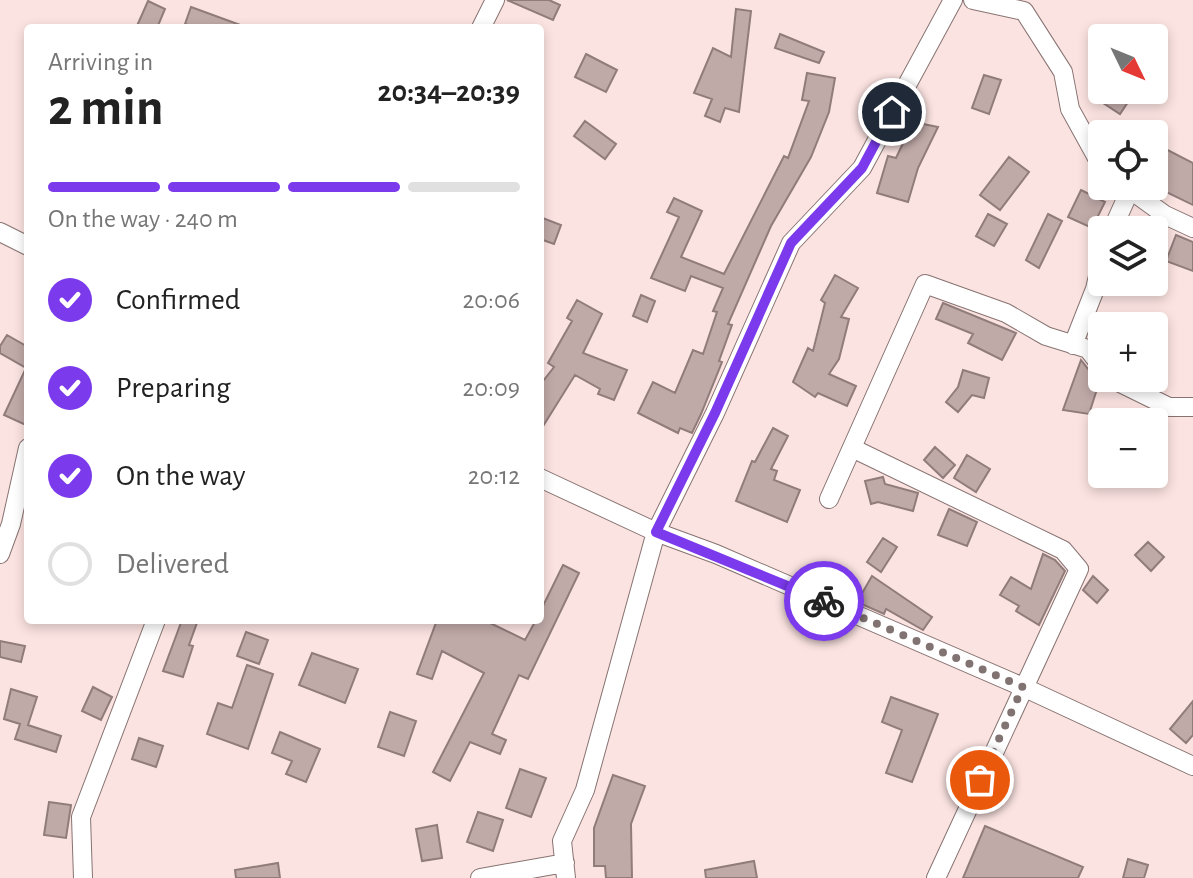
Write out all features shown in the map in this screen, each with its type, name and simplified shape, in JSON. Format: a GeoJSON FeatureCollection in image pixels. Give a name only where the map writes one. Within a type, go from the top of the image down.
{"type":"FeatureCollection","features":[{"type":"Feature","properties":{"kind":"street"},"geometry":{"type":"LineString","coordinates":[[483,24],[495,0]]}},
{"type":"Feature","properties":{"kind":"street"},"geometry":{"type":"LineString","coordinates":[[480,878],[566,870],[562,841],[585,790],[656,532],[715,413],[791,243],[862,168],[953,0]]}},
{"type":"Feature","properties":{"kind":"street"},"geometry":{"type":"LineString","coordinates":[[973,0],[1024,11],[1063,72],[1070,109],[1088,142]]}},
{"type":"Feature","properties":{"kind":"street"},"geometry":{"type":"LineString","coordinates":[[1144,200],[1165,215],[1193,228]]}},
{"type":"Feature","properties":{"kind":"street"},"geometry":{"type":"LineString","coordinates":[[0,232],[24,244]]}},
{"type":"Feature","properties":{"kind":"street"},"geometry":{"type":"LineString","coordinates":[[829,499],[925,284],[1006,313],[1046,336],[1088,349]]}},
{"type":"Feature","properties":{"kind":"street"},"geometry":{"type":"LineString","coordinates":[[1073,345],[1092,296]]}},
{"type":"Feature","properties":{"kind":"street"},"geometry":{"type":"LineString","coordinates":[[1138,392],[1169,407],[1193,407]]}},
{"type":"Feature","properties":{"kind":"street"},"geometry":{"type":"LineString","coordinates":[[852,448],[1063,550],[1079,569],[936,878]]}},
{"type":"Feature","properties":{"kind":"street"},"geometry":{"type":"LineString","coordinates":[[0,554],[11,524],[24,466]]}},
{"type":"Feature","properties":{"kind":"street"},"geometry":{"type":"LineString","coordinates":[[544,480],[656,532],[716,554],[1023,687],[1193,766]]}},
{"type":"Feature","properties":{"kind":"street"},"geometry":{"type":"LineString","coordinates":[[83,878],[81,817],[154,624]]}},
{"type":"Feature","properties":{"kind":"building"},"geometry":{"type":"Polygon","coordinates":[[[507,0],[549,0],[560,5],[553,20],[507,0]]]}},
{"type":"Feature","properties":{"kind":"building"},"geometry":{"type":"Polygon","coordinates":[[[148,1],[165,9],[159,24],[138,24],[148,1]]]}},
{"type":"Feature","properties":{"kind":"building"},"geometry":{"type":"Polygon","coordinates":[[[191,7],[238,24],[185,24],[191,7]]]}},
{"type":"Feature","properties":{"kind":"building"},"geometry":{"type":"Polygon","coordinates":[[[736,9],[751,11],[739,112],[725,108],[720,122],[705,116],[712,99],[694,93],[713,48],[731,57],[736,9]]]}},
{"type":"Feature","properties":{"kind":"building"},"geometry":{"type":"Polygon","coordinates":[[[780,34],[824,52],[819,63],[775,48],[780,34]]]}},
{"type":"Feature","properties":{"kind":"building"},"geometry":{"type":"Polygon","coordinates":[[[586,54],[617,70],[606,92],[575,77],[586,54]]]}},
{"type":"Feature","properties":{"kind":"building"},"geometry":{"type":"Polygon","coordinates":[[[807,73],[835,78],[829,112],[811,157],[771,226],[728,324],[732,325],[719,361],[722,362],[701,414],[692,433],[680,428],[678,433],[638,413],[653,382],[675,393],[693,350],[703,354],[717,312],[713,311],[723,288],[691,276],[685,291],[651,278],[679,217],[667,212],[674,198],[702,211],[681,257],[724,274],[784,156],[788,158],[809,101],[802,100],[807,73]]]}},
{"type":"Feature","properties":{"kind":"building"},"geometry":{"type":"Polygon","coordinates":[[[984,75],[1001,80],[989,114],[972,108],[984,75]]]}},
{"type":"Feature","properties":{"kind":"building"},"geometry":{"type":"Polygon","coordinates":[[[1105,104],[1127,104],[1120,114],[1105,104]]]}},
{"type":"Feature","properties":{"kind":"building"},"geometry":{"type":"Polygon","coordinates":[[[585,121],[616,144],[605,159],[574,136],[585,121]]]}},
{"type":"Feature","properties":{"kind":"building"},"geometry":{"type":"Polygon","coordinates":[[[913,122],[938,127],[918,168],[908,202],[877,193],[888,156],[896,158],[913,122]]]}},
{"type":"Feature","properties":{"kind":"building"},"geometry":{"type":"Polygon","coordinates":[[[1168,150],[1193,163],[1193,205],[1168,193],[1168,150]]]}},
{"type":"Feature","properties":{"kind":"building"},"geometry":{"type":"Polygon","coordinates":[[[1009,157],[1029,172],[1000,210],[980,195],[1009,157]]]}},
{"type":"Feature","properties":{"kind":"building"},"geometry":{"type":"Polygon","coordinates":[[[1081,190],[1088,194],[1088,200],[1105,202],[1098,216],[1088,216],[1088,226],[1068,217],[1081,190]]]}},
{"type":"Feature","properties":{"kind":"building"},"geometry":{"type":"Polygon","coordinates":[[[988,214],[1007,224],[994,246],[976,236],[988,214]]]}},
{"type":"Feature","properties":{"kind":"building"},"geometry":{"type":"Polygon","coordinates":[[[1048,214],[1062,221],[1039,268],[1026,260],[1048,214]]]}},
{"type":"Feature","properties":{"kind":"building"},"geometry":{"type":"Polygon","coordinates":[[[544,219],[561,225],[554,244],[544,240],[544,219]]]}},
{"type":"Feature","properties":{"kind":"building"},"geometry":{"type":"Polygon","coordinates":[[[1176,235],[1193,242],[1193,271],[1168,262],[1176,235]]]}},
{"type":"Feature","properties":{"kind":"building"},"geometry":{"type":"Polygon","coordinates":[[[835,275],[858,288],[841,317],[849,319],[839,359],[829,374],[856,386],[847,406],[818,393],[815,397],[793,382],[808,348],[813,351],[825,303],[821,300],[835,275]]]}},
{"type":"Feature","properties":{"kind":"building"},"geometry":{"type":"Polygon","coordinates":[[[641,295],[655,301],[647,322],[633,316],[641,295]]]}},
{"type":"Feature","properties":{"kind":"building"},"geometry":{"type":"Polygon","coordinates":[[[577,300],[602,314],[583,353],[627,370],[614,400],[598,394],[600,389],[575,375],[544,425],[544,380],[554,367],[548,363],[572,321],[567,318],[577,300]]]}},
{"type":"Feature","properties":{"kind":"building"},"geometry":{"type":"Polygon","coordinates":[[[943,303],[1016,333],[1002,360],[968,343],[973,334],[936,319],[943,303]]]}},
{"type":"Feature","properties":{"kind":"building"},"geometry":{"type":"Polygon","coordinates":[[[7,335],[24,345],[24,367],[0,353],[0,346],[7,335]]]}},
{"type":"Feature","properties":{"kind":"building"},"geometry":{"type":"Polygon","coordinates":[[[1081,360],[1088,369],[1088,392],[1096,392],[1091,408],[1088,408],[1088,414],[1063,410],[1081,360]]]}},
{"type":"Feature","properties":{"kind":"building"},"geometry":{"type":"Polygon","coordinates":[[[963,370],[989,378],[984,398],[972,395],[958,412],[946,402],[958,387],[963,370]]]}},
{"type":"Feature","properties":{"kind":"building"},"geometry":{"type":"Polygon","coordinates":[[[24,372],[24,424],[4,415],[24,372]]]}},
{"type":"Feature","properties":{"kind":"building"},"geometry":{"type":"Polygon","coordinates":[[[773,428],[788,436],[771,469],[777,471],[774,480],[800,490],[787,522],[736,501],[752,461],[755,462],[773,428]]]}},
{"type":"Feature","properties":{"kind":"building"},"geometry":{"type":"Polygon","coordinates":[[[935,447],[955,465],[943,478],[924,460],[935,447]]]}},
{"type":"Feature","properties":{"kind":"building"},"geometry":{"type":"Polygon","coordinates":[[[967,455],[990,469],[976,492],[954,478],[967,455]]]}},
{"type":"Feature","properties":{"kind":"building"},"geometry":{"type":"Polygon","coordinates":[[[883,477],[885,484],[918,493],[913,511],[878,502],[871,504],[865,481],[883,477]]]}},
{"type":"Feature","properties":{"kind":"building"},"geometry":{"type":"Polygon","coordinates":[[[949,509],[977,522],[967,546],[938,535],[949,509]]]}},
{"type":"Feature","properties":{"kind":"building"},"geometry":{"type":"Polygon","coordinates":[[[883,538],[897,547],[881,572],[867,562],[883,538]]]}},
{"type":"Feature","properties":{"kind":"building"},"geometry":{"type":"Polygon","coordinates":[[[1148,542],[1164,557],[1151,571],[1135,555],[1148,542]]]}},
{"type":"Feature","properties":{"kind":"building"},"geometry":{"type":"Polygon","coordinates":[[[1043,554],[1055,560],[1065,571],[1039,625],[1016,611],[1019,606],[1000,595],[1011,577],[1031,589],[1043,554]]]}},
{"type":"Feature","properties":{"kind":"building"},"geometry":{"type":"Polygon","coordinates":[[[563,565],[579,573],[528,679],[519,675],[492,734],[506,740],[500,754],[470,742],[450,781],[433,772],[484,673],[442,651],[432,679],[417,674],[436,624],[492,624],[525,640],[534,624],[544,624],[544,604],[563,565]]]}},
{"type":"Feature","properties":{"kind":"building"},"geometry":{"type":"Polygon","coordinates":[[[872,576],[932,617],[923,630],[886,609],[884,614],[857,602],[872,576]]]}},
{"type":"Feature","properties":{"kind":"building"},"geometry":{"type":"Polygon","coordinates":[[[1093,576],[1108,590],[1097,603],[1083,590],[1093,576]]]}},
{"type":"Feature","properties":{"kind":"building"},"geometry":{"type":"Polygon","coordinates":[[[181,624],[197,624],[183,677],[163,671],[181,624]]]}},
{"type":"Feature","properties":{"kind":"building"},"geometry":{"type":"Polygon","coordinates":[[[246,632],[268,640],[259,664],[237,656],[246,632]]]}},
{"type":"Feature","properties":{"kind":"building"},"geometry":{"type":"Polygon","coordinates":[[[0,641],[25,646],[21,662],[0,657],[0,641]]]}},
{"type":"Feature","properties":{"kind":"building"},"geometry":{"type":"Polygon","coordinates":[[[312,653],[358,669],[345,703],[299,685],[312,653]]]}},
{"type":"Feature","properties":{"kind":"building"},"geometry":{"type":"Polygon","coordinates":[[[247,665],[273,674],[248,749],[207,734],[218,703],[232,708],[247,665]]]}},
{"type":"Feature","properties":{"kind":"building"},"geometry":{"type":"Polygon","coordinates":[[[93,687],[112,697],[101,720],[82,711],[93,687]]]}},
{"type":"Feature","properties":{"kind":"building"},"geometry":{"type":"Polygon","coordinates":[[[11,689],[37,697],[28,725],[61,736],[56,752],[15,739],[20,724],[4,719],[11,689]]]}},
{"type":"Feature","properties":{"kind":"building"},"geometry":{"type":"Polygon","coordinates":[[[891,697],[938,714],[912,782],[886,773],[902,730],[882,722],[891,697]]]}},
{"type":"Feature","properties":{"kind":"building"},"geometry":{"type":"Polygon","coordinates":[[[1193,701],[1193,735],[1186,743],[1170,729],[1193,701]]]}},
{"type":"Feature","properties":{"kind":"building"},"geometry":{"type":"Polygon","coordinates":[[[390,712],[416,721],[404,756],[378,747],[390,712]]]}},
{"type":"Feature","properties":{"kind":"building"},"geometry":{"type":"Polygon","coordinates":[[[280,732],[320,749],[306,782],[286,774],[292,761],[272,753],[280,732]]]}},
{"type":"Feature","properties":{"kind":"building"},"geometry":{"type":"Polygon","coordinates":[[[139,738],[163,746],[156,767],[132,759],[139,738]]]}},
{"type":"Feature","properties":{"kind":"building"},"geometry":{"type":"Polygon","coordinates":[[[520,769],[546,778],[531,817],[506,808],[520,769]]]}},
{"type":"Feature","properties":{"kind":"building"},"geometry":{"type":"Polygon","coordinates":[[[613,775],[645,786],[631,824],[632,878],[606,878],[605,866],[594,866],[594,828],[613,775]]]}},
{"type":"Feature","properties":{"kind":"building"},"geometry":{"type":"Polygon","coordinates":[[[49,802],[71,805],[66,838],[44,835],[49,802]]]}},
{"type":"Feature","properties":{"kind":"building"},"geometry":{"type":"Polygon","coordinates":[[[478,812],[503,820],[493,851],[467,842],[478,812]]]}},
{"type":"Feature","properties":{"kind":"building"},"geometry":{"type":"Polygon","coordinates":[[[437,825],[442,858],[422,861],[416,829],[437,825]]]}},
{"type":"Feature","properties":{"kind":"building"},"geometry":{"type":"Polygon","coordinates":[[[985,826],[1083,867],[1078,878],[963,878],[985,826]]]}},
{"type":"Feature","properties":{"kind":"building"},"geometry":{"type":"Polygon","coordinates":[[[1128,859],[1148,865],[1144,878],[1123,878],[1128,859]]]}},
{"type":"Feature","properties":{"kind":"building"},"geometry":{"type":"Polygon","coordinates":[[[754,861],[757,878],[706,878],[705,870],[754,861]]]}},
{"type":"Feature","properties":{"kind":"building"},"geometry":{"type":"Polygon","coordinates":[[[278,863],[280,878],[236,878],[235,870],[278,863]]]}},
{"type":"Feature","properties":{"kind":"way so far"},"geometry":{"type":"LineString","coordinates":[[824,601],[1023,687],[980,780]]}},
{"type":"Feature","properties":{"kind":"route"},"geometry":{"type":"LineString","coordinates":[[824,601],[716,554],[656,532],[715,413],[791,243],[862,168],[892,112]]}}]}
